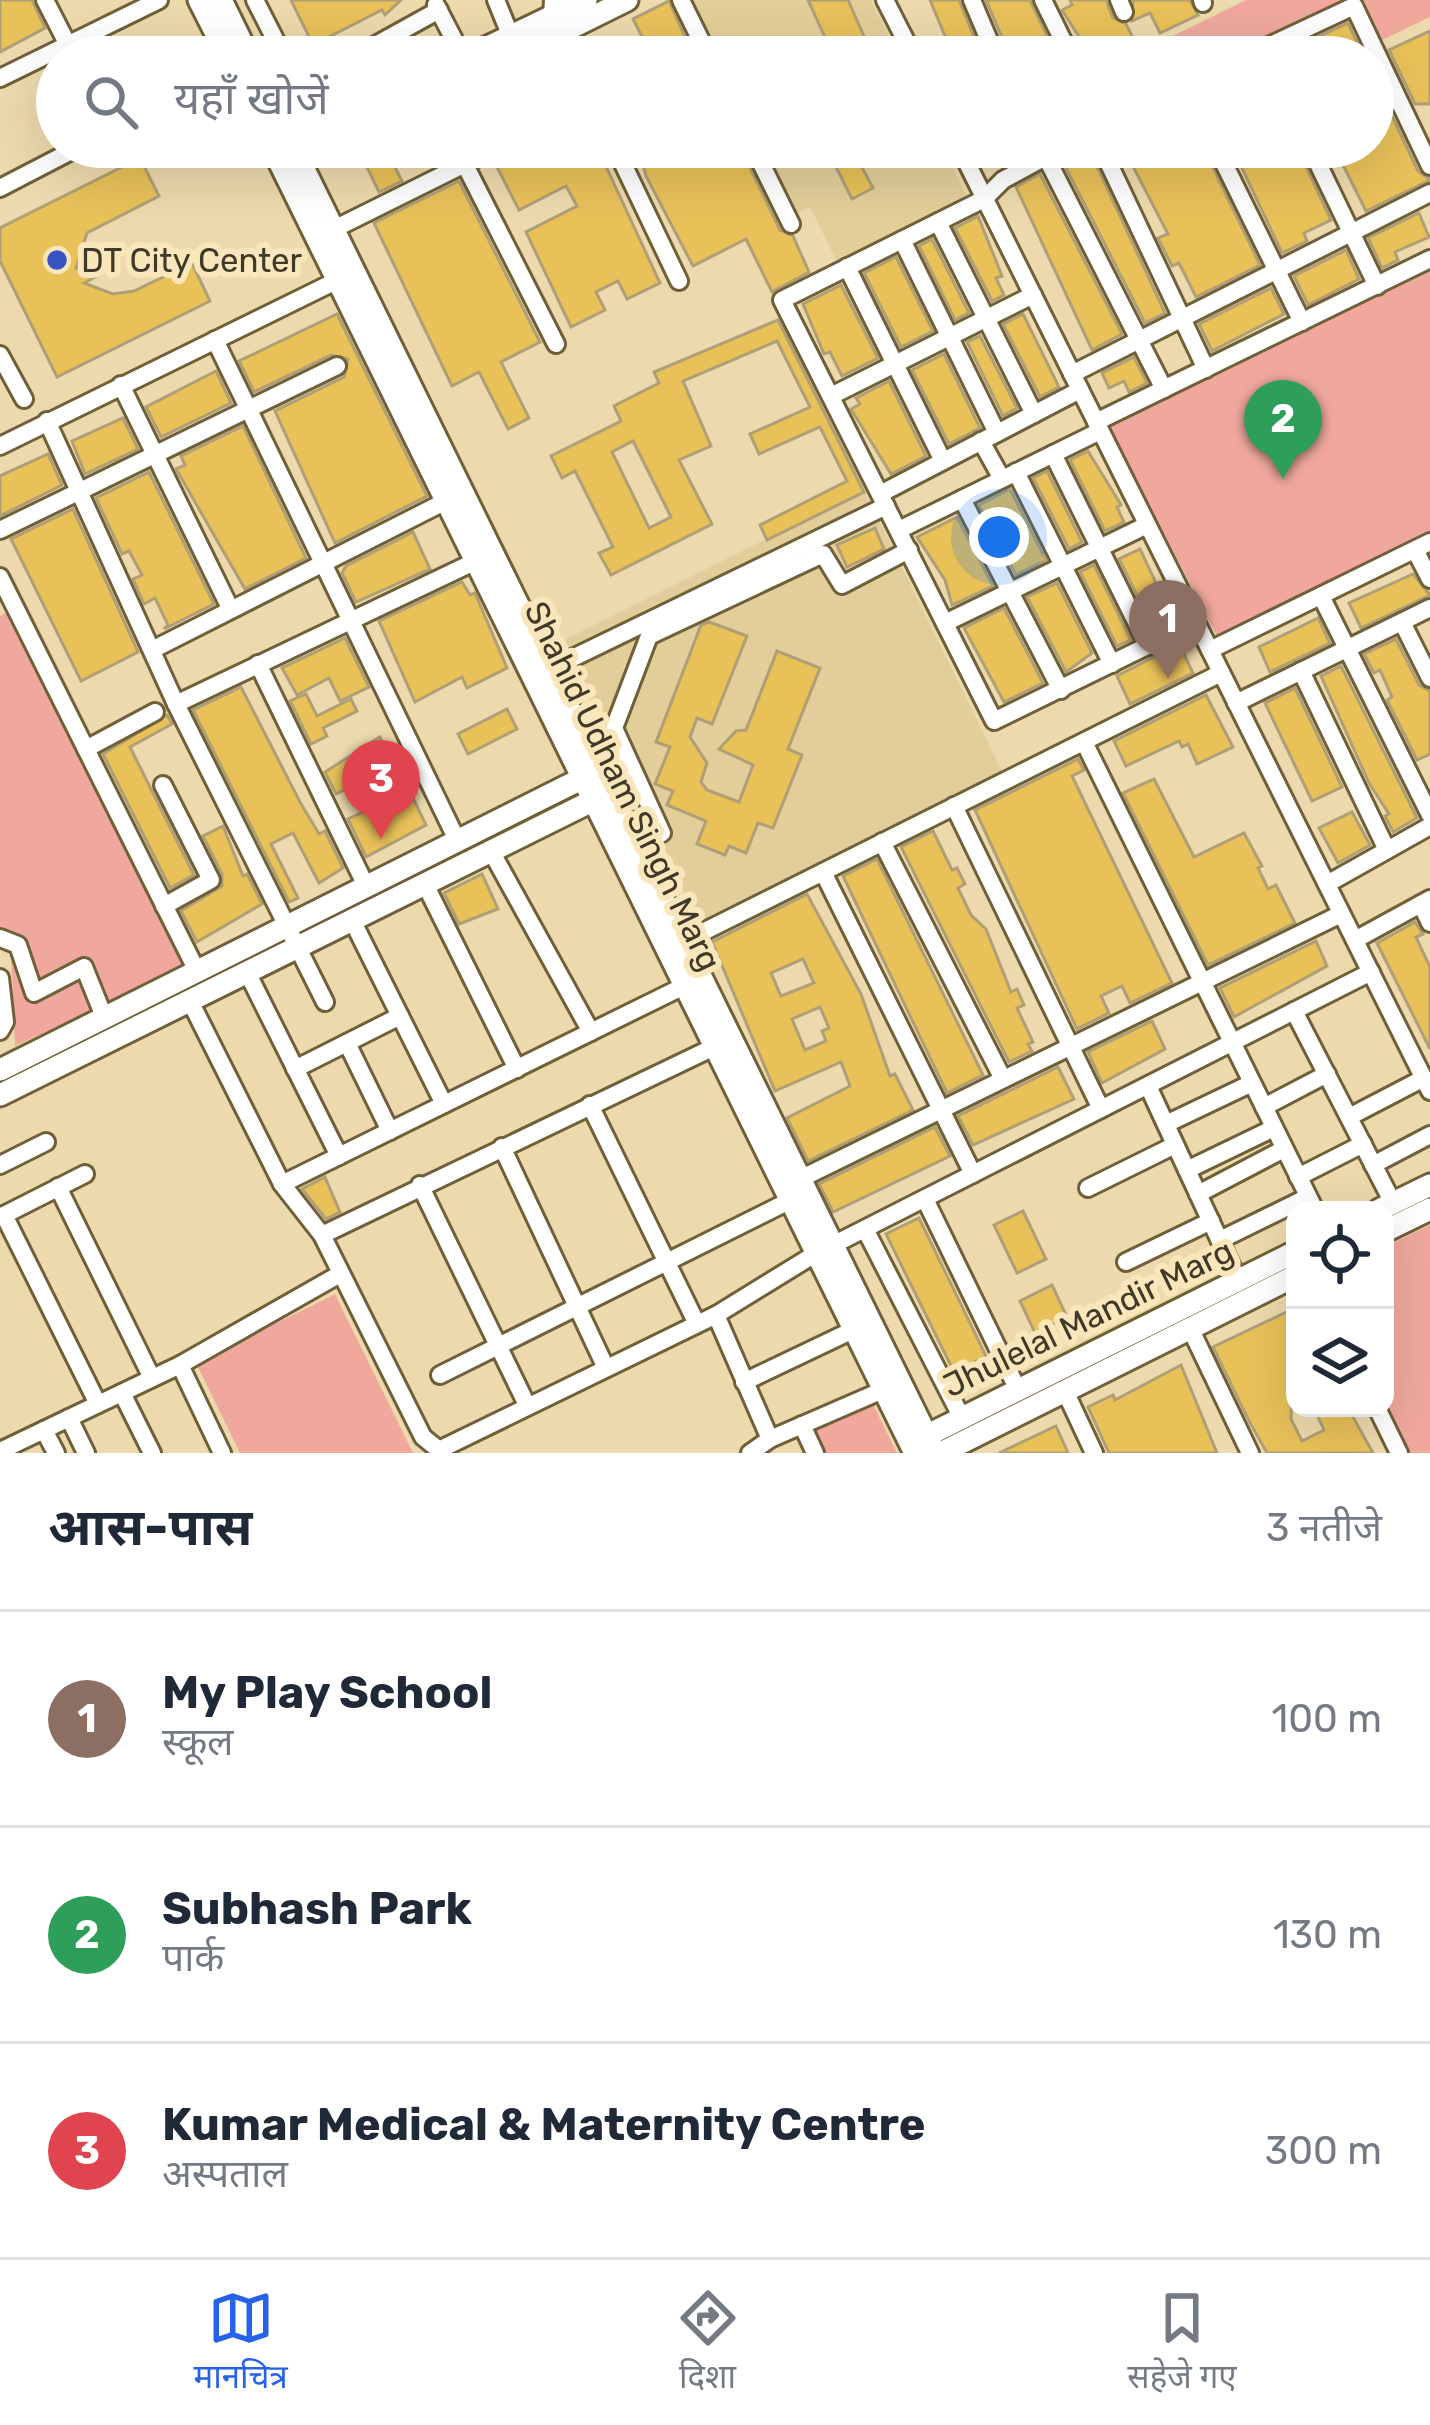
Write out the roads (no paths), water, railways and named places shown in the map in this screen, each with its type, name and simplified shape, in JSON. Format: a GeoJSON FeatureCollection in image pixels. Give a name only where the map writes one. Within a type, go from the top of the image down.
{"type":"FeatureCollection","features":[{"type":"Feature","properties":{"kind":"street"},"geometry":{"type":"LineString","coordinates":[[45,0],[63,36]]}},
{"type":"Feature","properties":{"kind":"street"},"geometry":{"type":"LineString","coordinates":[[86,36],[160,0]]}},
{"type":"Feature","properties":{"kind":"street"},"geometry":{"type":"LineString","coordinates":[[199,0],[217,36]]}},
{"type":"Feature","properties":{"kind":"street"},"geometry":{"type":"LineString","coordinates":[[220,0],[238,36]]}},
{"type":"Feature","properties":{"kind":"street"},"geometry":{"type":"LineString","coordinates":[[255,0],[273,36]]}},
{"type":"Feature","properties":{"kind":"street"},"geometry":{"type":"LineString","coordinates":[[496,0],[509,36]]}},
{"type":"Feature","properties":{"kind":"street"},"geometry":{"type":"LineString","coordinates":[[530,36],[586,0]]}},
{"type":"Feature","properties":{"kind":"street"},"geometry":{"type":"LineString","coordinates":[[555,16],[627,0]]}},
{"type":"Feature","properties":{"kind":"street"},"geometry":{"type":"LineString","coordinates":[[681,0],[699,36]]}},
{"type":"Feature","properties":{"kind":"street"},"geometry":{"type":"LineString","coordinates":[[885,0],[903,36]]}},
{"type":"Feature","properties":{"kind":"street"},"geometry":{"type":"LineString","coordinates":[[972,0],[987,36]]}},
{"type":"Feature","properties":{"kind":"street"},"geometry":{"type":"LineString","coordinates":[[1043,0],[1061,36]]}},
{"type":"Feature","properties":{"kind":"street"},"geometry":{"type":"LineString","coordinates":[[387,36],[436,5],[453,36]]}},
{"type":"Feature","properties":{"kind":"street"},"geometry":{"type":"LineString","coordinates":[[1294,36],[1354,6],[1368,36]]}},
{"type":"Feature","properties":{"kind":"street"},"geometry":{"type":"LineString","coordinates":[[0,78],[36,61]]}},
{"type":"Feature","properties":{"kind":"street"},"geometry":{"type":"LineString","coordinates":[[1394,90],[1430,166]]}},
{"type":"Feature","properties":{"kind":"street"},"geometry":{"type":"LineString","coordinates":[[0,188],[39,168]]}},
{"type":"Feature","properties":{"kind":"street","name":"Shahid Udham Singh Marg"},"geometry":{"type":"LineString","coordinates":[[291,168],[550,669],[591,774]]}},
{"type":"Feature","properties":{"kind":"street","name":"Shahid Udham Singh Marg"},"geometry":{"type":"LineString","coordinates":[[293,168],[334,229],[346,276],[446,501],[602,796],[684,986],[789,1201],[824,1250],[925,1448]]}},
{"type":"Feature","properties":{"kind":"street"},"geometry":{"type":"LineString","coordinates":[[334,229],[438,168]]}},
{"type":"Feature","properties":{"kind":"street"},"geometry":{"type":"LineString","coordinates":[[467,168],[556,344]]}},
{"type":"Feature","properties":{"kind":"street"},"geometry":{"type":"LineString","coordinates":[[625,168],[679,281]]}},
{"type":"Feature","properties":{"kind":"street"},"geometry":{"type":"LineString","coordinates":[[763,168],[791,224]]}},
{"type":"Feature","properties":{"kind":"street"},"geometry":{"type":"LineString","coordinates":[[969,168],[1428,1087],[1349,1117]]}},
{"type":"Feature","properties":{"kind":"street"},"geometry":{"type":"LineString","coordinates":[[1026,168],[1004,180],[985,199],[782,300],[994,721],[1196,622]]}},
{"type":"Feature","properties":{"kind":"street"},"geometry":{"type":"LineString","coordinates":[[1052,168],[1164,389]]}},
{"type":"Feature","properties":{"kind":"street"},"geometry":{"type":"LineString","coordinates":[[1111,168],[1206,368]]}},
{"type":"Feature","properties":{"kind":"street"},"geometry":{"type":"LineString","coordinates":[[1226,168],[1302,322]]}},
{"type":"Feature","properties":{"kind":"street"},"geometry":{"type":"LineString","coordinates":[[1320,168],[1377,286]]}},
{"type":"Feature","properties":{"kind":"street"},"geometry":{"type":"LineString","coordinates":[[550,669],[883,500],[943,461],[1034,414],[1138,340],[1430,193]]}},
{"type":"Feature","properties":{"kind":"street"},"geometry":{"type":"LineString","coordinates":[[938,222],[1034,414]]}},
{"type":"Feature","properties":{"kind":"street"},"geometry":{"type":"LineString","coordinates":[[902,240],[949,337],[989,437],[1063,566],[1112,664]]}},
{"type":"Feature","properties":{"kind":"street"},"geometry":{"type":"LineString","coordinates":[[899,530],[1053,454],[1164,389],[1430,259]]}},
{"type":"Feature","properties":{"kind":"street"},"geometry":{"type":"LineString","coordinates":[[847,267],[943,461]]}},
{"type":"Feature","properties":{"kind":"street"},"geometry":{"type":"LineString","coordinates":[[0,446],[346,276]]}},
{"type":"Feature","properties":{"kind":"street"},"geometry":{"type":"LineString","coordinates":[[830,395],[1033,296]]}},
{"type":"Feature","properties":{"kind":"street"},"geometry":{"type":"LineString","coordinates":[[215,340],[458,842]]}},
{"type":"Feature","properties":{"kind":"street"},"geometry":{"type":"LineString","coordinates":[[0,356],[24,399]]}},
{"type":"Feature","properties":{"kind":"street"},"geometry":{"type":"LineString","coordinates":[[0,530],[337,366]]}},
{"type":"Feature","properties":{"kind":"street"},"geometry":{"type":"LineString","coordinates":[[121,385],[230,608]]}},
{"type":"Feature","properties":{"kind":"street"},"geometry":{"type":"LineString","coordinates":[[47,422],[176,704],[325,1002]]}},
{"type":"Feature","properties":{"kind":"street"},"geometry":{"type":"LineString","coordinates":[[1053,454],[1148,646]]}},
{"type":"Feature","properties":{"kind":"street"},"geometry":{"type":"LineString","coordinates":[[962,499],[1061,690]]}},
{"type":"Feature","properties":{"kind":"street"},"geometry":{"type":"LineString","coordinates":[[154,650],[446,501]]}},
{"type":"Feature","properties":{"kind":"street"},"geometry":{"type":"LineString","coordinates":[[945,623],[1147,525]]}},
{"type":"Feature","properties":{"kind":"street"},"geometry":{"type":"LineString","coordinates":[[1210,650],[1423,546],[1430,579]]}},
{"type":"Feature","properties":{"kind":"street"},"geometry":{"type":"LineString","coordinates":[[636,846],[662,833],[614,728],[649,636],[823,554],[842,585],[909,550]]}},
{"type":"Feature","properties":{"kind":"street"},"geometry":{"type":"LineString","coordinates":[[176,704],[476,562]]}},
{"type":"Feature","properties":{"kind":"street"},"geometry":{"type":"LineString","coordinates":[[0,578],[198,973]]}},
{"type":"Feature","properties":{"kind":"street"},"geometry":{"type":"LineString","coordinates":[[1321,596],[1430,815]]}},
{"type":"Feature","properties":{"kind":"street"},"geometry":{"type":"LineString","coordinates":[[1236,703],[1430,608]]}},
{"type":"Feature","properties":{"kind":"street"},"geometry":{"type":"LineString","coordinates":[[1402,622],[1430,678]]}},
{"type":"Feature","properties":{"kind":"street"},"geometry":{"type":"LineString","coordinates":[[257,664],[367,888]]}},
{"type":"Feature","properties":{"kind":"street"},"geometry":{"type":"LineString","coordinates":[[1301,671],[1387,850]]}},
{"type":"Feature","properties":{"kind":"street"},"geometry":{"type":"LineString","coordinates":[[683,942],[1221,673]]}},
{"type":"Feature","properties":{"kind":"street"},"geometry":{"type":"LineString","coordinates":[[86,749],[155,712]]}},
{"type":"Feature","properties":{"kind":"street"},"geometry":{"type":"LineString","coordinates":[[1084,742],[1310,1201]]}},
{"type":"Feature","properties":{"kind":"street"},"geometry":{"type":"LineString","coordinates":[[0,1095],[247,972],[367,888],[591,774]]}},
{"type":"Feature","properties":{"kind":"street"},"geometry":{"type":"LineString","coordinates":[[163,785],[211,880],[164,906]]}},
{"type":"Feature","properties":{"kind":"street"},"geometry":{"type":"LineString","coordinates":[[0,1070],[198,973],[352,920],[602,796]]}},
{"type":"Feature","properties":{"kind":"street","name":"Shahid Udham Singh Marg"},"geometry":{"type":"LineString","coordinates":[[602,796],[636,846],[800,1178],[853,1330],[883,1390],[925,1448]]}},
{"type":"Feature","properties":{"kind":"street"},"geometry":{"type":"LineString","coordinates":[[954,806],[1101,1109]]}},
{"type":"Feature","properties":{"kind":"street"},"geometry":{"type":"LineString","coordinates":[[1327,884],[1430,826]]}},
{"type":"Feature","properties":{"kind":"street"},"geometry":{"type":"LineString","coordinates":[[882,842],[1003,1079]]}},
{"type":"Feature","properties":{"kind":"street"},"geometry":{"type":"LineString","coordinates":[[491,851],[591,1032]]}},
{"type":"Feature","properties":{"kind":"street"},"geometry":{"type":"LineString","coordinates":[[823,872],[973,1174]]}},
{"type":"Feature","properties":{"kind":"street"},"geometry":{"type":"LineString","coordinates":[[424,884],[517,1069]]}},
{"type":"Feature","properties":{"kind":"street"},"geometry":{"type":"LineString","coordinates":[[1354,940],[1425,902],[1430,923]]}},
{"type":"Feature","properties":{"kind":"street"},"geometry":{"type":"LineString","coordinates":[[800,1178],[1341,914]]}},
{"type":"Feature","properties":{"kind":"street"},"geometry":{"type":"LineString","coordinates":[[352,920],[444,1104]]}},
{"type":"Feature","properties":{"kind":"street"},"geometry":{"type":"LineString","coordinates":[[0,938],[18,945],[34,993],[84,967],[105,1019]]}},
{"type":"Feature","properties":{"kind":"street"},"geometry":{"type":"LineString","coordinates":[[247,972],[339,1156]]}},
{"type":"Feature","properties":{"kind":"street"},"geometry":{"type":"LineString","coordinates":[[190,1000],[282,1184],[322,1235],[430,1446],[451,1447],[527,1405],[716,1315],[824,1250],[1370,972]]}},
{"type":"Feature","properties":{"kind":"street"},"geometry":{"type":"LineString","coordinates":[[0,978],[5,1022],[0,1031]]}},
{"type":"Feature","properties":{"kind":"street"},"geometry":{"type":"LineString","coordinates":[[282,1184],[684,986]]}},
{"type":"Feature","properties":{"kind":"street"},"geometry":{"type":"LineString","coordinates":[[1294,1011],[1373,1165],[1384,1201]]}},
{"type":"Feature","properties":{"kind":"street"},"geometry":{"type":"LineString","coordinates":[[296,1070],[400,1016]]}},
{"type":"Feature","properties":{"kind":"street"},"geometry":{"type":"LineString","coordinates":[[347,1043],[390,1131]]}},
{"type":"Feature","properties":{"kind":"street"},"geometry":{"type":"LineString","coordinates":[[322,1235],[714,1047]]}},
{"type":"Feature","properties":{"kind":"street"},"geometry":{"type":"LineString","coordinates":[[1264,1107],[1327,1074]]}},
{"type":"Feature","properties":{"kind":"street"},"geometry":{"type":"LineString","coordinates":[[1166,1124],[1252,1083]]}},
{"type":"Feature","properties":{"kind":"street"},"geometry":{"type":"LineString","coordinates":[[1148,1086],[1238,1280]]}},
{"type":"Feature","properties":{"kind":"street"},"geometry":{"type":"LineString","coordinates":[[590,1105],[696,1322]]}},
{"type":"Feature","properties":{"kind":"street"},"geometry":{"type":"LineString","coordinates":[[1187,1170],[1274,1128]]}},
{"type":"Feature","properties":{"kind":"street"},"geometry":{"type":"LineString","coordinates":[[1373,1165],[1430,1135]]}},
{"type":"Feature","properties":{"kind":"street"},"geometry":{"type":"LineString","coordinates":[[0,1165],[46,1142]]}},
{"type":"Feature","properties":{"kind":"street"},"geometry":{"type":"LineString","coordinates":[[1298,1177],[1363,1144]]}},
{"type":"Feature","properties":{"kind":"street"},"geometry":{"type":"LineString","coordinates":[[1088,1188],[1175,1145]]}},
{"type":"Feature","properties":{"kind":"street"},"geometry":{"type":"LineString","coordinates":[[502,1147],[607,1368]]}},
{"type":"Feature","properties":{"kind":"street"},"geometry":{"type":"LineString","coordinates":[[1198,1194],[1285,1149]]}},
{"type":"Feature","properties":{"kind":"street"},"geometry":{"type":"LineString","coordinates":[[85,1174],[2,1216],[98,1404]]}},
{"type":"Feature","properties":{"kind":"street"},"geometry":{"type":"LineString","coordinates":[[420,1185],[527,1405]]}},
{"type":"Feature","properties":{"kind":"street"},"geometry":{"type":"LineString","coordinates":[[1394,1202],[1430,1185]]}},
{"type":"Feature","properties":{"kind":"street"},"geometry":{"type":"LineString","coordinates":[[58,1187],[152,1378]]}},
{"type":"Feature","properties":{"kind":"street"},"geometry":{"type":"LineString","coordinates":[[925,1198],[1018,1390]]}},
{"type":"Feature","properties":{"kind":"street"},"geometry":{"type":"LineString","coordinates":[[440,1375],[789,1201]]}},
{"type":"Feature","properties":{"kind":"street"},"geometry":{"type":"LineString","coordinates":[[1394,1227],[1430,1209]]}},
{"type":"Feature","properties":{"kind":"street"},"geometry":{"type":"LineString","coordinates":[[1220,1240],[1286,1213]]}},
{"type":"Feature","properties":{"kind":"street"},"geometry":{"type":"LineString","coordinates":[[1126,1262],[1211,1221]]}},
{"type":"Feature","properties":{"kind":"street"},"geometry":{"type":"LineString","coordinates":[[865,1229],[962,1418]]}},
{"type":"Feature","properties":{"kind":"street","name":"Jhulelal Mandir Marg"},"geometry":{"type":"LineString","coordinates":[[925,1448],[962,1418],[1286,1256]]}},
{"type":"Feature","properties":{"kind":"street"},"geometry":{"type":"LineString","coordinates":[[1,1448],[180,1365],[340,1274]]}},
{"type":"Feature","properties":{"kind":"street","name":"Jhulelal Mandir Marg"},"geometry":{"type":"LineString","coordinates":[[925,1448],[1064,1391],[1286,1280]]}},
{"type":"Feature","properties":{"kind":"street"},"geometry":{"type":"LineString","coordinates":[[716,1315],[770,1439]]}},
{"type":"Feature","properties":{"kind":"street"},"geometry":{"type":"LineString","coordinates":[[1190,1328],[1250,1453]]}},
{"type":"Feature","properties":{"kind":"street"},"geometry":{"type":"LineString","coordinates":[[744,1382],[853,1330]]}},
{"type":"Feature","properties":{"kind":"street"},"geometry":{"type":"LineString","coordinates":[[180,1365],[221,1453]]}},
{"type":"Feature","properties":{"kind":"street"},"geometry":{"type":"LineString","coordinates":[[750,1453],[770,1439],[883,1390]]}},
{"type":"Feature","properties":{"kind":"street"},"geometry":{"type":"LineString","coordinates":[[1064,1391],[1094,1453]]}},
{"type":"Feature","properties":{"kind":"street"},"geometry":{"type":"LineString","coordinates":[[122,1393],[152,1453]]}},
{"type":"Feature","properties":{"kind":"street"},"geometry":{"type":"LineString","coordinates":[[1381,1417],[1399,1453]]}},
{"type":"Feature","properties":{"kind":"street"},"geometry":{"type":"LineString","coordinates":[[69,1418],[86,1453]]}},
{"type":"Feature","properties":{"kind":"street"},"geometry":{"type":"LineString","coordinates":[[802,1425],[815,1453]]}},
{"type":"Feature","properties":{"kind":"street"},"geometry":{"type":"LineString","coordinates":[[44,1430],[56,1453]]}},
{"type":"Feature","properties":{"kind":"place","name":"DT City Center"},"geometry":{"type":"Point","coordinates":[57,260]}},
{"type":"Feature","properties":{"kind":"place","name":"Subhash Park"},"geometry":{"type":"Point","coordinates":[1283,479]}},
{"type":"Feature","properties":{"kind":"place","name":"My Play School"},"geometry":{"type":"Point","coordinates":[1168,679]}},
{"type":"Feature","properties":{"kind":"place","name":"Kumar Medical & Maternity Centre"},"geometry":{"type":"Point","coordinates":[381,839]}}]}
